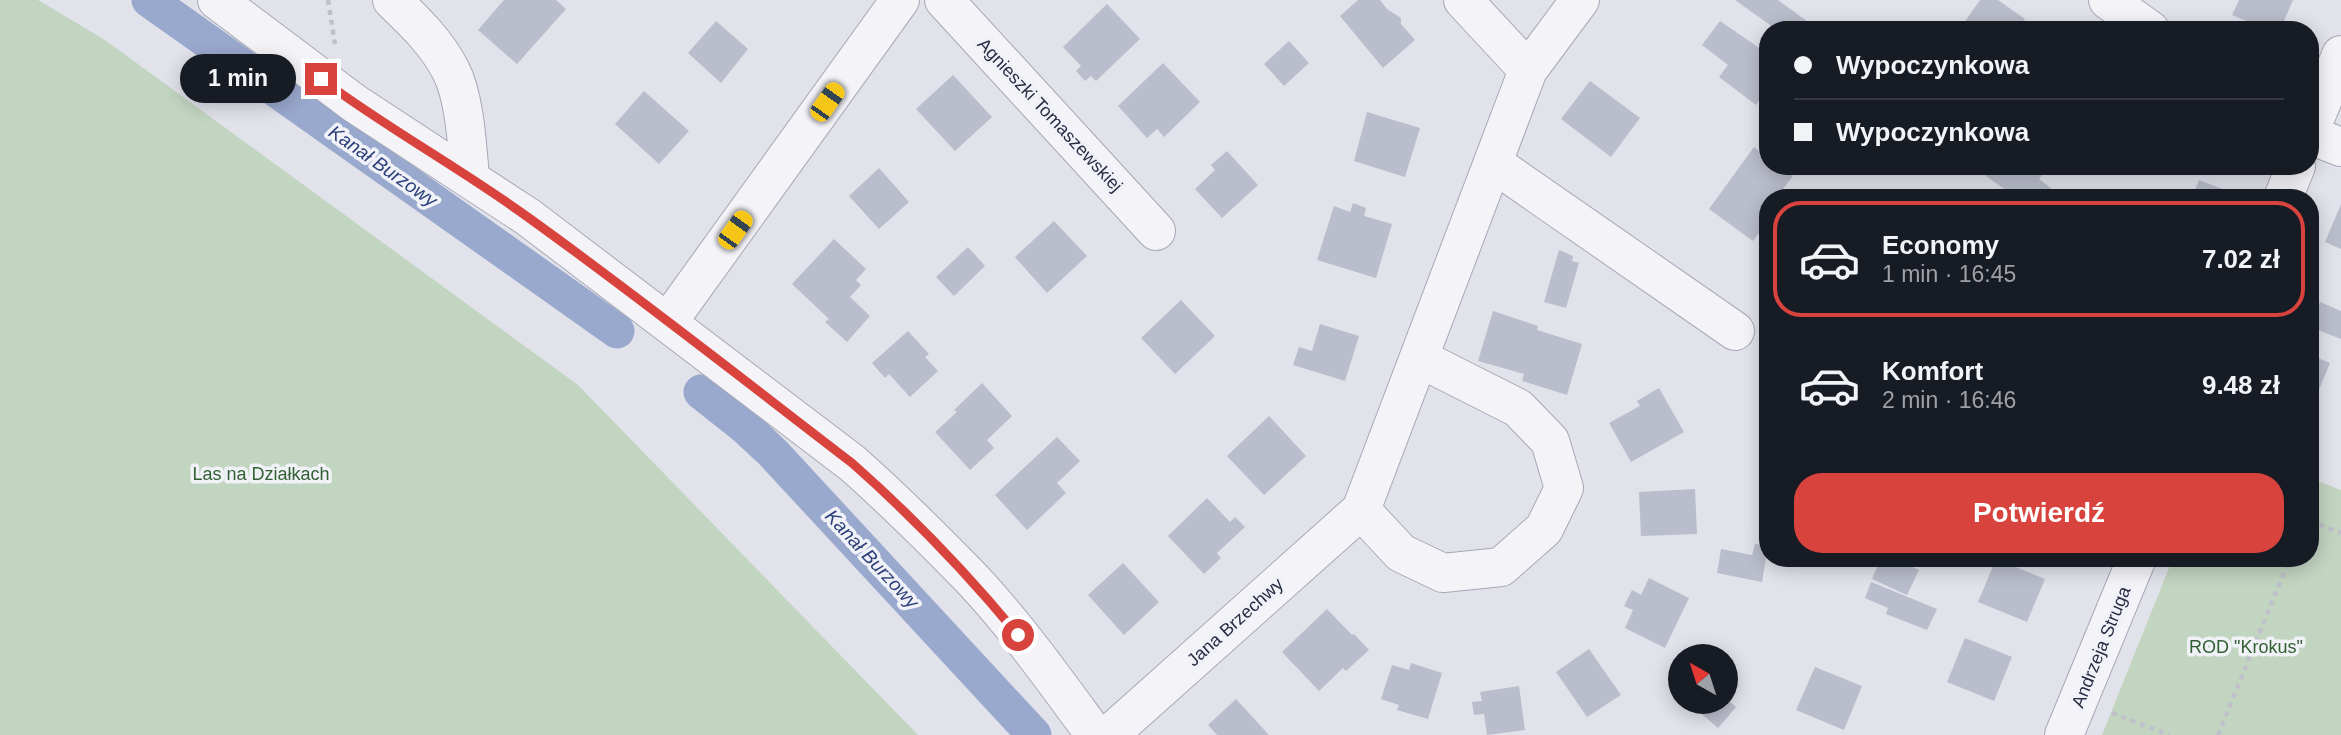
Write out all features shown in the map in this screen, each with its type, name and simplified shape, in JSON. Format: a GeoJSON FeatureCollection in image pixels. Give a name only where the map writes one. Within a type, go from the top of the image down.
{"type":"FeatureCollection","features":[{"type":"Feature","properties":{"kind":"street"},"geometry":{"type":"LineString","coordinates":[[217,0],[354,103],[528,217],[852,463],[889,496],[973,581],[1047,671],[1095,735]]}},
{"type":"Feature","properties":{"kind":"street"},"geometry":{"type":"LineString","coordinates":[[392,0],[420,27],[452,71],[464,118],[470,177]]}},
{"type":"Feature","properties":{"kind":"street"},"geometry":{"type":"LineString","coordinates":[[668,322],[900,0]]}},
{"type":"Feature","properties":{"kind":"street","name":"Agnieszki Tomaszewskiej"},"geometry":{"type":"LineString","coordinates":[[944,0],[1156,231]]}},
{"type":"Feature","properties":{"kind":"street"},"geometry":{"type":"LineString","coordinates":[[1463,0],[1528,70]]}},
{"type":"Feature","properties":{"kind":"street","name":"Jana Brzechwy"},"geometry":{"type":"LineString","coordinates":[[1109,735],[1362,510],[1528,70],[1580,0]]}},
{"type":"Feature","properties":{"kind":"street"},"geometry":{"type":"LineString","coordinates":[[2108,0],[2137,21]]}},
{"type":"Feature","properties":{"kind":"street"},"geometry":{"type":"LineString","coordinates":[[2319,110],[2341,55]]}},
{"type":"Feature","properties":{"kind":"street"},"geometry":{"type":"LineString","coordinates":[[2319,137],[2341,147]]}},
{"type":"Feature","properties":{"kind":"street"},"geometry":{"type":"LineString","coordinates":[[1493,163],[1735,331]]}},
{"type":"Feature","properties":{"kind":"street"},"geometry":{"type":"LineString","coordinates":[[1362,510],[1401,553],[1443,573],[1501,567],[1544,529],[1564,488],[1550,441],[1518,408],[1419,358]]}},
{"type":"Feature","properties":{"kind":"street","name":"Andrzeja Struga"},"geometry":{"type":"LineString","coordinates":[[2064,735],[2133,567]]}},
{"type":"Feature","properties":{"kind":"path"},"geometry":{"type":"LineString","coordinates":[[2319,524],[2341,533]]}},
{"type":"Feature","properties":{"kind":"path"},"geometry":{"type":"LineString","coordinates":[[2218,735],[2286,567]]}},
{"type":"Feature","properties":{"kind":"path"},"geometry":{"type":"LineString","coordinates":[[2111,712],[2169,735]]}},
{"type":"Feature","properties":{"kind":"green space","name":"Las na Działkach"},"geometry":{"type":"Polygon","coordinates":[[[0,0],[38,0],[105,40],[578,385],[918,735],[0,735],[0,0]]]}},
{"type":"Feature","properties":{"kind":"green space","name":"ROD \"Krokus\""},"geometry":{"type":"Polygon","coordinates":[[[2319,481],[2341,490],[2341,735],[2102,735],[2169,567],[2319,567],[2319,481]]]}},
{"type":"Feature","properties":{"kind":"building"},"geometry":{"type":"Polygon","coordinates":[[[504,0],[556,0],[566,9],[517,64],[478,30],[504,0]]]}},
{"type":"Feature","properties":{"kind":"building"},"geometry":{"type":"Polygon","coordinates":[[[1358,0],[1380,0],[1387,9],[1401,18],[1401,24],[1415,40],[1383,68],[1340,16],[1358,0]]]}},
{"type":"Feature","properties":{"kind":"building"},"geometry":{"type":"Polygon","coordinates":[[[1735,0],[1778,0],[1807,21],[1764,21],[1735,0]]]}},
{"type":"Feature","properties":{"kind":"building"},"geometry":{"type":"Polygon","coordinates":[[[1980,0],[1998,0],[2025,19],[2024,21],[1965,21],[1980,0]]]}},
{"type":"Feature","properties":{"kind":"building"},"geometry":{"type":"Polygon","coordinates":[[[2239,0],[2293,0],[2284,21],[2246,21],[2232,15],[2239,0]]]}},
{"type":"Feature","properties":{"kind":"building"},"geometry":{"type":"Polygon","coordinates":[[[1107,4],[1140,39],[1096,81],[1091,76],[1085,81],[1076,71],[1081,66],[1063,47],[1107,4]]]}},
{"type":"Feature","properties":{"kind":"building"},"geometry":{"type":"Polygon","coordinates":[[[716,21],[748,49],[721,83],[688,53],[716,21]]]}},
{"type":"Feature","properties":{"kind":"building"},"geometry":{"type":"Polygon","coordinates":[[[1720,21],[1759,48],[1759,100],[1756,105],[1719,77],[1728,65],[1702,45],[1720,21]]]}},
{"type":"Feature","properties":{"kind":"building"},"geometry":{"type":"Polygon","coordinates":[[[1289,41],[1309,63],[1284,86],[1264,64],[1289,41]]]}},
{"type":"Feature","properties":{"kind":"building"},"geometry":{"type":"Polygon","coordinates":[[[1163,63],[1200,102],[1164,137],[1157,129],[1147,138],[1118,106],[1163,63]]]}},
{"type":"Feature","properties":{"kind":"building"},"geometry":{"type":"Polygon","coordinates":[[[953,75],[992,117],[955,151],[916,109],[953,75]]]}},
{"type":"Feature","properties":{"kind":"building"},"geometry":{"type":"Polygon","coordinates":[[[1590,81],[1640,118],[1611,157],[1561,119],[1590,81]]]}},
{"type":"Feature","properties":{"kind":"building"},"geometry":{"type":"Polygon","coordinates":[[[644,91],[689,131],[659,164],[615,124],[644,91]]]}},
{"type":"Feature","properties":{"kind":"building"},"geometry":{"type":"Polygon","coordinates":[[[1367,112],[1420,128],[1405,177],[1354,161],[1367,112]]]}},
{"type":"Feature","properties":{"kind":"building"},"geometry":{"type":"Polygon","coordinates":[[[1754,147],[1759,151],[1759,175],[1793,176],[1783,189],[1759,189],[1759,233],[1753,241],[1709,209],[1754,147]]]}},
{"type":"Feature","properties":{"kind":"building"},"geometry":{"type":"Polygon","coordinates":[[[1227,151],[1258,185],[1222,218],[1195,189],[1215,170],[1211,165],[1227,151]]]}},
{"type":"Feature","properties":{"kind":"building"},"geometry":{"type":"Polygon","coordinates":[[[879,168],[909,202],[879,229],[849,196],[879,168]]]}},
{"type":"Feature","properties":{"kind":"building"},"geometry":{"type":"Polygon","coordinates":[[[1985,175],[2042,175],[2039,179],[2051,188],[2050,189],[2004,189],[1985,175]]]}},
{"type":"Feature","properties":{"kind":"building"},"geometry":{"type":"Polygon","coordinates":[[[2199,180],[2222,189],[2196,189],[2199,180]]]}},
{"type":"Feature","properties":{"kind":"building"},"geometry":{"type":"Polygon","coordinates":[[[1353,203],[1366,208],[1364,216],[1392,224],[1376,278],[1317,260],[1334,206],[1350,212],[1353,203]]]}},
{"type":"Feature","properties":{"kind":"building"},"geometry":{"type":"Polygon","coordinates":[[[2341,204],[2341,249],[2325,242],[2341,204]]]}},
{"type":"Feature","properties":{"kind":"building"},"geometry":{"type":"Polygon","coordinates":[[[1054,221],[1087,256],[1047,293],[1015,257],[1054,221]]]}},
{"type":"Feature","properties":{"kind":"building"},"geometry":{"type":"Polygon","coordinates":[[[834,239],[866,269],[856,280],[861,285],[850,297],[870,316],[847,342],[825,322],[829,319],[792,284],[834,239]]]}},
{"type":"Feature","properties":{"kind":"building"},"geometry":{"type":"Polygon","coordinates":[[[968,247],[985,266],[954,296],[936,277],[968,247]]]}},
{"type":"Feature","properties":{"kind":"building"},"geometry":{"type":"Polygon","coordinates":[[[1559,250],[1573,256],[1572,261],[1579,263],[1566,308],[1544,302],[1559,250]]]}},
{"type":"Feature","properties":{"kind":"building"},"geometry":{"type":"Polygon","coordinates":[[[1181,300],[1215,336],[1175,374],[1141,338],[1181,300]]]}},
{"type":"Feature","properties":{"kind":"building"},"geometry":{"type":"Polygon","coordinates":[[[2320,302],[2341,311],[2341,339],[2319,330],[2320,302]]]}},
{"type":"Feature","properties":{"kind":"building"},"geometry":{"type":"Polygon","coordinates":[[[1493,311],[1538,326],[1537,330],[1582,344],[1567,395],[1522,381],[1524,374],[1478,361],[1493,311]]]}},
{"type":"Feature","properties":{"kind":"building"},"geometry":{"type":"Polygon","coordinates":[[[1320,324],[1359,336],[1345,381],[1293,365],[1299,347],[1312,351],[1320,324]]]}},
{"type":"Feature","properties":{"kind":"building"},"geometry":{"type":"Polygon","coordinates":[[[908,331],[929,354],[925,357],[938,371],[910,397],[889,374],[885,378],[872,363],[908,331]]]}},
{"type":"Feature","properties":{"kind":"building"},"geometry":{"type":"Polygon","coordinates":[[[2319,359],[2330,363],[2319,390],[2319,359]]]}},
{"type":"Feature","properties":{"kind":"building"},"geometry":{"type":"Polygon","coordinates":[[[982,383],[1012,416],[987,440],[994,448],[970,470],[935,432],[982,383]]]}},
{"type":"Feature","properties":{"kind":"building"},"geometry":{"type":"Polygon","coordinates":[[[1659,388],[1684,432],[1631,462],[1609,423],[1640,406],[1637,401],[1659,388]]]}},
{"type":"Feature","properties":{"kind":"building"},"geometry":{"type":"Polygon","coordinates":[[[1269,416],[1306,456],[1264,495],[1227,456],[1269,416]]]}},
{"type":"Feature","properties":{"kind":"building"},"geometry":{"type":"Polygon","coordinates":[[[1057,437],[1080,461],[1057,483],[1066,493],[1027,530],[995,495],[1057,437]]]}},
{"type":"Feature","properties":{"kind":"building"},"geometry":{"type":"Polygon","coordinates":[[[1695,489],[1697,534],[1641,536],[1639,492],[1695,489]]]}},
{"type":"Feature","properties":{"kind":"building"},"geometry":{"type":"Polygon","coordinates":[[[1207,498],[1230,522],[1235,517],[1245,527],[1217,553],[1221,558],[1204,574],[1168,536],[1207,498]]]}},
{"type":"Feature","properties":{"kind":"building"},"geometry":{"type":"Polygon","coordinates":[[[1755,544],[1759,545],[1759,567],[1764,567],[1762,582],[1717,573],[1721,549],[1752,555],[1755,544]]]}},
{"type":"Feature","properties":{"kind":"building"},"geometry":{"type":"Polygon","coordinates":[[[1123,563],[1159,602],[1124,635],[1088,595],[1123,563]]]}},
{"type":"Feature","properties":{"kind":"building"},"geometry":{"type":"Polygon","coordinates":[[[1877,567],[1913,567],[1919,570],[1907,595],[1872,579],[1877,567]]]}},
{"type":"Feature","properties":{"kind":"building"},"geometry":{"type":"Polygon","coordinates":[[[1993,567],[2016,567],[2045,579],[2027,622],[1978,602],[1993,567]]]}},
{"type":"Feature","properties":{"kind":"building"},"geometry":{"type":"Polygon","coordinates":[[[1649,578],[1689,598],[1665,648],[1625,628],[1633,610],[1624,606],[1632,590],[1641,595],[1649,578]]]}},
{"type":"Feature","properties":{"kind":"building"},"geometry":{"type":"Polygon","coordinates":[[[1871,582],[1937,609],[1927,630],[1886,614],[1888,608],[1865,598],[1871,582]]]}},
{"type":"Feature","properties":{"kind":"building"},"geometry":{"type":"Polygon","coordinates":[[[1327,609],[1369,650],[1346,671],[1343,668],[1319,691],[1282,652],[1327,609]]]}},
{"type":"Feature","properties":{"kind":"building"},"geometry":{"type":"Polygon","coordinates":[[[1965,638],[2012,657],[1994,701],[1947,682],[1965,638]]]}},
{"type":"Feature","properties":{"kind":"building"},"geometry":{"type":"Polygon","coordinates":[[[1589,649],[1621,695],[1587,717],[1556,672],[1589,649]]]}},
{"type":"Feature","properties":{"kind":"building"},"geometry":{"type":"Polygon","coordinates":[[[1411,663],[1442,673],[1428,719],[1397,710],[1399,705],[1381,699],[1392,665],[1409,670],[1411,663]]]}},
{"type":"Feature","properties":{"kind":"building"},"geometry":{"type":"Polygon","coordinates":[[[1815,667],[1862,686],[1844,730],[1796,710],[1815,667]]]}},
{"type":"Feature","properties":{"kind":"building"},"geometry":{"type":"Polygon","coordinates":[[[1519,686],[1525,730],[1487,735],[1484,714],[1474,715],[1472,702],[1482,701],[1480,692],[1519,686]]]}},
{"type":"Feature","properties":{"kind":"building"},"geometry":{"type":"Polygon","coordinates":[[[1236,699],[1269,735],[1217,735],[1208,725],[1236,699]]]}},
{"type":"Feature","properties":{"kind":"building"},"geometry":{"type":"Polygon","coordinates":[[[1702,714],[1730,714],[1718,728],[1702,714]]]}},
{"type":"Feature","properties":{"kind":"waterway","name":"Kanał Burzowy"},"geometry":{"type":"LineString","coordinates":[[149,0],[617,331]]}},
{"type":"Feature","properties":{"kind":"waterway","name":"Kanał Burzowy"},"geometry":{"type":"LineString","coordinates":[[701,392],[773,453],[1034,735]]}},
{"type":"Feature","properties":{"kind":"route"},"geometry":{"type":"LineString","coordinates":[[321,79],[528,217],[852,463],[889,496],[973,581],[1018,635]]}}]}
